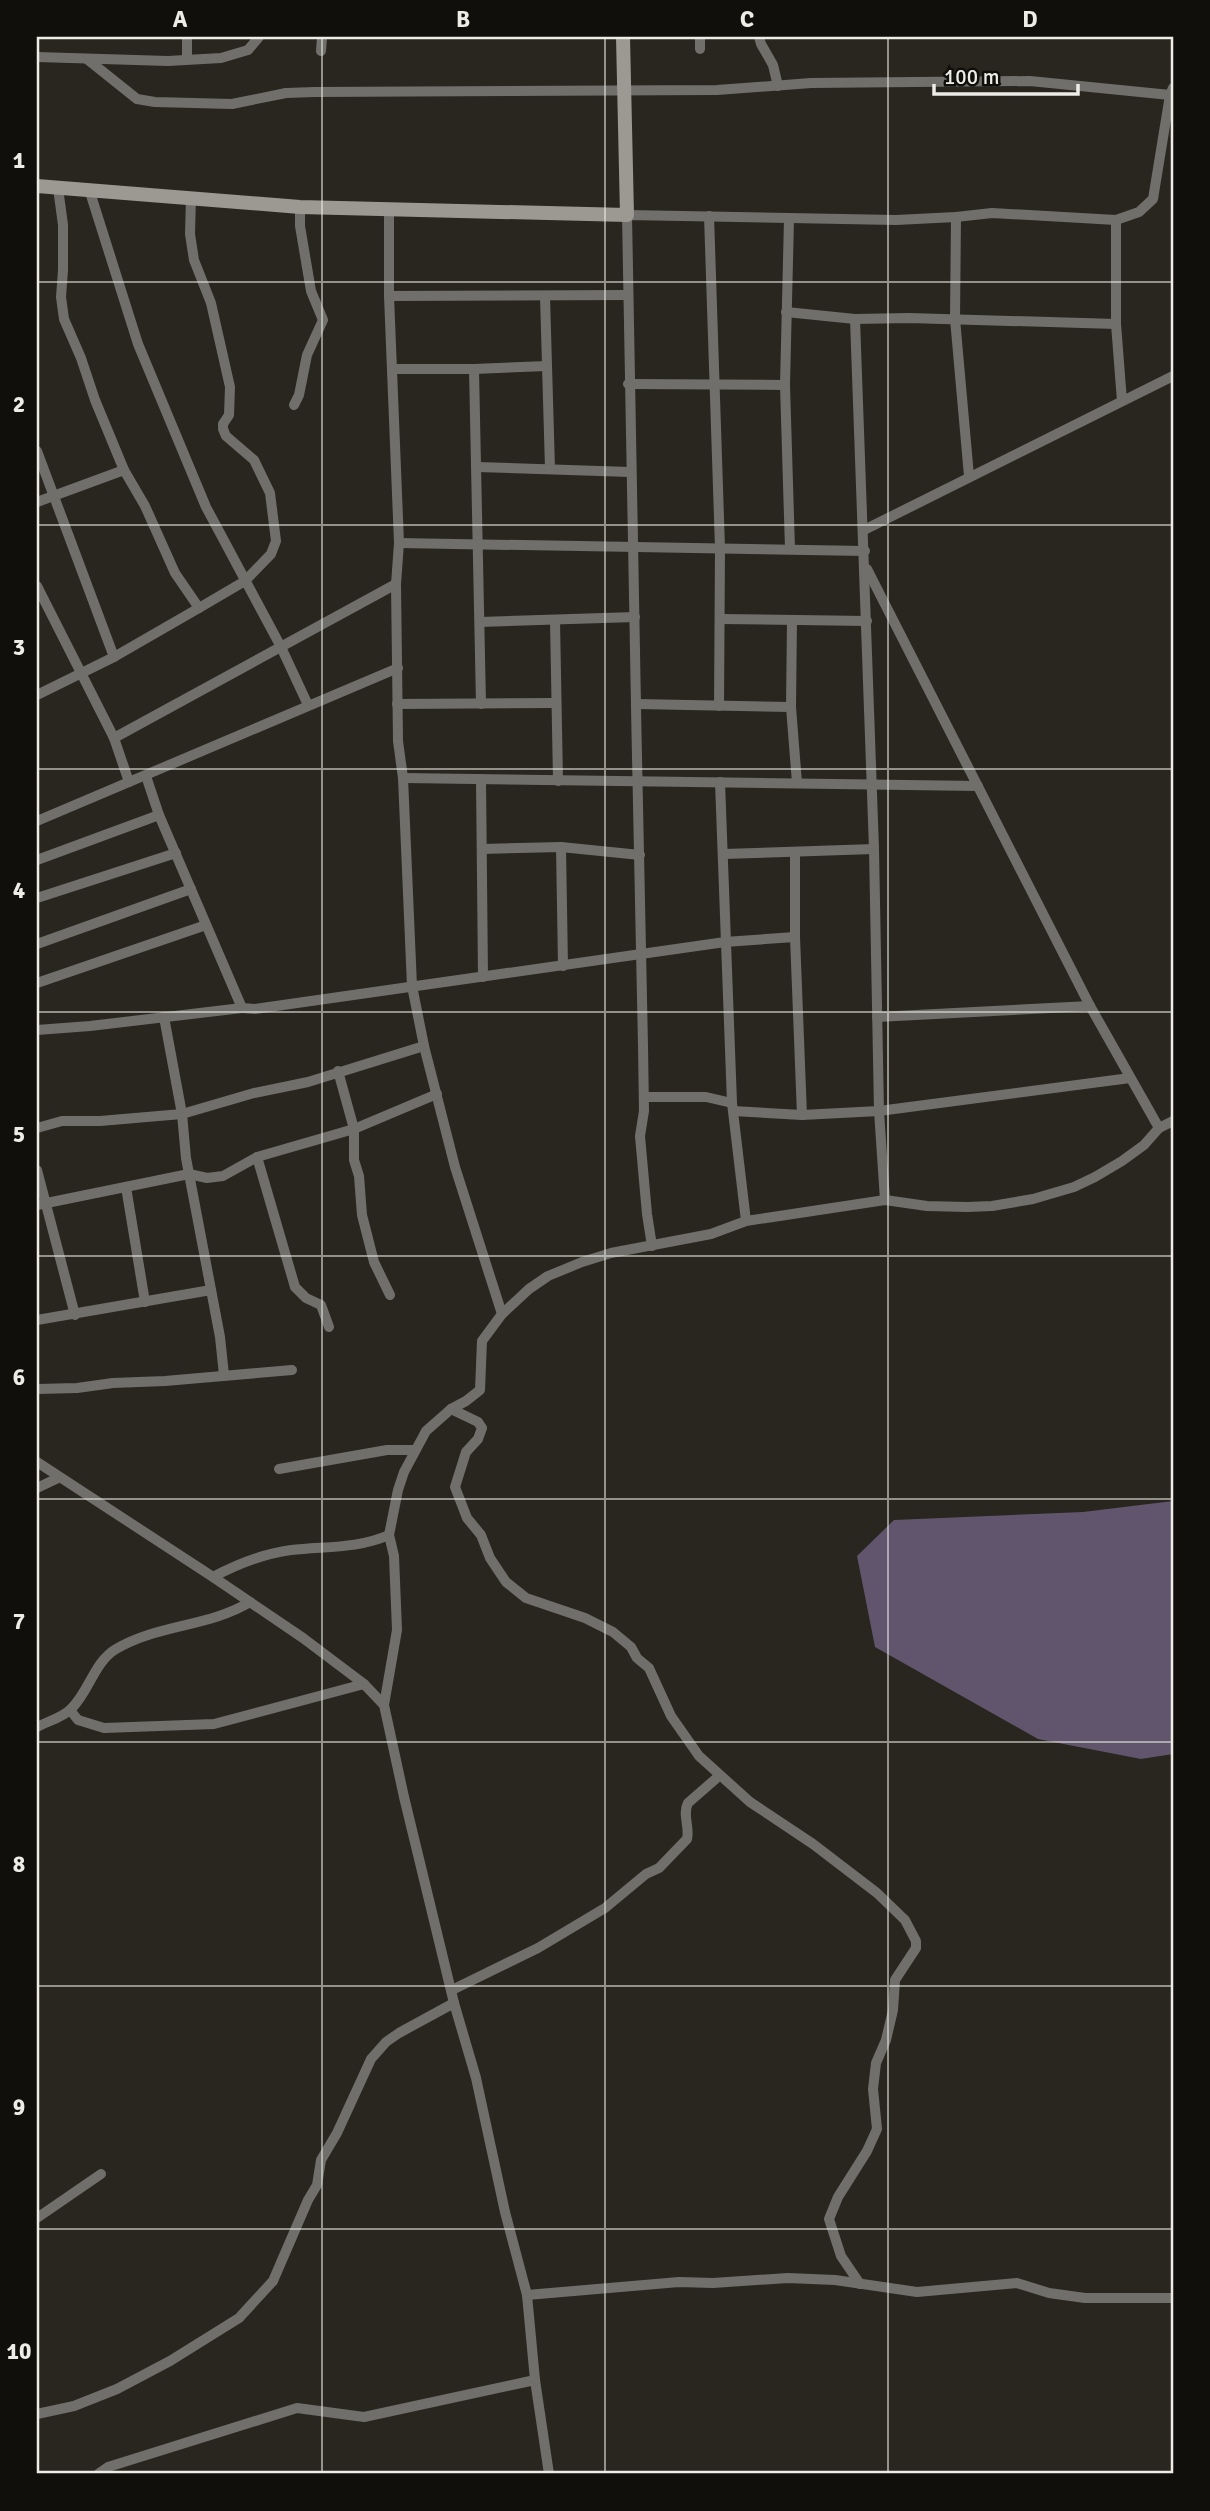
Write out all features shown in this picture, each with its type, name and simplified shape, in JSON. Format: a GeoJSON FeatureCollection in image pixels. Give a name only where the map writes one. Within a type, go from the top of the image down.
{"type":"FeatureCollection","features":[{"type":"Feature","properties":{"kind":"street"},"geometry":{"type":"LineString","coordinates":[[187,37],[187,59]]}},
{"type":"Feature","properties":{"kind":"street"},"geometry":{"type":"LineString","coordinates":[[37,57],[168,61],[234,55],[248,50],[259,37]]}},
{"type":"Feature","properties":{"kind":"street"},"geometry":{"type":"LineString","coordinates":[[321,51],[322,37]]}},
{"type":"Feature","properties":{"kind":"street"},"geometry":{"type":"LineString","coordinates":[[623,37],[628,384],[642,955],[644,1097],[640,1136],[652,1247]]}},
{"type":"Feature","properties":{"kind":"street"},"geometry":{"type":"LineString","coordinates":[[700,37],[700,49]]}},
{"type":"Feature","properties":{"kind":"street"},"geometry":{"type":"LineString","coordinates":[[760,37],[773,65],[778,86]]}},
{"type":"Feature","properties":{"kind":"street"},"geometry":{"type":"LineString","coordinates":[[37,186],[300,207],[389,211],[905,220],[992,213],[1115,220],[1139,212],[1153,199],[1171,92],[1030,81],[811,83],[625,91],[315,92],[286,93],[232,104],[155,103],[137,99],[87,59]]}},
{"type":"Feature","properties":{"kind":"street"},"geometry":{"type":"LineString","coordinates":[[58,188],[63,225],[61,297],[64,319],[124,470],[145,506],[175,573],[199,608]]}},
{"type":"Feature","properties":{"kind":"street"},"geometry":{"type":"LineString","coordinates":[[89,189],[138,344],[206,507],[281,647],[308,705]]}},
{"type":"Feature","properties":{"kind":"street"},"geometry":{"type":"LineString","coordinates":[[37,695],[114,657],[245,581],[274,548],[276,541],[272,503],[254,460],[226,436],[223,429],[229,415],[230,387],[211,303],[194,260],[190,234],[191,197]]}},
{"type":"Feature","properties":{"kind":"street"},"geometry":{"type":"LineString","coordinates":[[294,405],[299,395],[307,355],[323,320],[311,291],[300,226],[300,207]]}},
{"type":"Feature","properties":{"kind":"street"},"geometry":{"type":"LineString","coordinates":[[389,211],[388,296],[399,543],[396,584],[398,741],[403,778],[412,986],[424,1046],[455,1167],[502,1314]]}},
{"type":"Feature","properties":{"kind":"street"},"geometry":{"type":"LineString","coordinates":[[709,216],[720,548],[719,706]]}},
{"type":"Feature","properties":{"kind":"street"},"geometry":{"type":"LineString","coordinates":[[956,217],[955,319],[969,476]]}},
{"type":"Feature","properties":{"kind":"street"},"geometry":{"type":"LineString","coordinates":[[789,219],[785,385],[790,549]]}},
{"type":"Feature","properties":{"kind":"street"},"geometry":{"type":"LineString","coordinates":[[1115,220],[1116,324],[1122,401]]}},
{"type":"Feature","properties":{"kind":"street"},"geometry":{"type":"LineString","coordinates":[[388,296],[628,295]]}},
{"type":"Feature","properties":{"kind":"street"},"geometry":{"type":"LineString","coordinates":[[545,296],[550,469]]}},
{"type":"Feature","properties":{"kind":"street"},"geometry":{"type":"LineString","coordinates":[[786,312],[855,319],[1116,324]]}},
{"type":"Feature","properties":{"kind":"street"},"geometry":{"type":"LineString","coordinates":[[855,319],[874,849],[878,1111],[885,1200]]}},
{"type":"Feature","properties":{"kind":"street"},"geometry":{"type":"LineString","coordinates":[[392,369],[547,366]]}},
{"type":"Feature","properties":{"kind":"street"},"geometry":{"type":"LineString","coordinates":[[474,369],[481,704]]}},
{"type":"Feature","properties":{"kind":"street"},"geometry":{"type":"LineString","coordinates":[[864,530],[1173,376]]}},
{"type":"Feature","properties":{"kind":"street"},"geometry":{"type":"LineString","coordinates":[[628,384],[785,385]]}},
{"type":"Feature","properties":{"kind":"street"},"geometry":{"type":"LineString","coordinates":[[37,450],[114,657]]}},
{"type":"Feature","properties":{"kind":"street"},"geometry":{"type":"LineString","coordinates":[[477,467],[630,472]]}},
{"type":"Feature","properties":{"kind":"street"},"geometry":{"type":"LineString","coordinates":[[37,502],[124,470]]}},
{"type":"Feature","properties":{"kind":"street"},"geometry":{"type":"LineString","coordinates":[[399,543],[865,551]]}},
{"type":"Feature","properties":{"kind":"street"},"geometry":{"type":"LineString","coordinates":[[865,566],[1090,1006],[1159,1128]]}},
{"type":"Feature","properties":{"kind":"street"},"geometry":{"type":"LineString","coordinates":[[114,738],[396,584]]}},
{"type":"Feature","properties":{"kind":"street"},"geometry":{"type":"LineString","coordinates":[[37,586],[114,738],[128,782]]}},
{"type":"Feature","properties":{"kind":"street"},"geometry":{"type":"LineString","coordinates":[[480,622],[635,617]]}},
{"type":"Feature","properties":{"kind":"street"},"geometry":{"type":"LineString","coordinates":[[720,619],[867,621]]}},
{"type":"Feature","properties":{"kind":"street"},"geometry":{"type":"LineString","coordinates":[[555,620],[558,781]]}},
{"type":"Feature","properties":{"kind":"street"},"geometry":{"type":"LineString","coordinates":[[792,620],[791,707],[797,783]]}},
{"type":"Feature","properties":{"kind":"street"},"geometry":{"type":"LineString","coordinates":[[37,821],[398,668]]}},
{"type":"Feature","properties":{"kind":"street"},"geometry":{"type":"LineString","coordinates":[[397,704],[555,702]]}},
{"type":"Feature","properties":{"kind":"street"},"geometry":{"type":"LineString","coordinates":[[637,704],[791,707]]}},
{"type":"Feature","properties":{"kind":"street"},"geometry":{"type":"LineString","coordinates":[[146,776],[159,815],[242,1008]]}},
{"type":"Feature","properties":{"kind":"street"},"geometry":{"type":"LineString","coordinates":[[403,778],[978,786]]}},
{"type":"Feature","properties":{"kind":"street"},"geometry":{"type":"LineString","coordinates":[[481,779],[483,977]]}},
{"type":"Feature","properties":{"kind":"street"},"geometry":{"type":"LineString","coordinates":[[720,782],[733,1107],[746,1221]]}},
{"type":"Feature","properties":{"kind":"street"},"geometry":{"type":"LineString","coordinates":[[37,860],[159,815]]}},
{"type":"Feature","properties":{"kind":"street"},"geometry":{"type":"LineString","coordinates":[[482,849],[561,847],[640,855]]}},
{"type":"Feature","properties":{"kind":"street"},"geometry":{"type":"LineString","coordinates":[[561,847],[563,966]]}},
{"type":"Feature","properties":{"kind":"street"},"geometry":{"type":"LineString","coordinates":[[723,855],[874,849]]}},
{"type":"Feature","properties":{"kind":"street"},"geometry":{"type":"LineString","coordinates":[[794,852],[794,937],[802,1115]]}},
{"type":"Feature","properties":{"kind":"street"},"geometry":{"type":"LineString","coordinates":[[37,898],[176,853]]}},
{"type":"Feature","properties":{"kind":"street"},"geometry":{"type":"LineString","coordinates":[[37,944],[191,889]]}},
{"type":"Feature","properties":{"kind":"street"},"geometry":{"type":"LineString","coordinates":[[37,968],[39,982],[206,925]]}},
{"type":"Feature","properties":{"kind":"street"},"geometry":{"type":"LineString","coordinates":[[37,1030],[242,1008],[255,1009],[725,942],[794,937]]}},
{"type":"Feature","properties":{"kind":"street"},"geometry":{"type":"LineString","coordinates":[[877,1017],[1090,1006]]}},
{"type":"Feature","properties":{"kind":"street"},"geometry":{"type":"LineString","coordinates":[[164,1017],[224,1375]]}},
{"type":"Feature","properties":{"kind":"street"},"geometry":{"type":"LineString","coordinates":[[37,1128],[62,1121],[100,1121],[182,1114],[254,1093],[308,1082],[424,1046]]}},
{"type":"Feature","properties":{"kind":"street"},"geometry":{"type":"LineString","coordinates":[[338,1071],[354,1129],[354,1160],[359,1176],[362,1215],[374,1262],[390,1295]]}},
{"type":"Feature","properties":{"kind":"street"},"geometry":{"type":"LineString","coordinates":[[644,1097],[706,1097],[733,1107],[802,1115],[878,1111],[1129,1078]]}},
{"type":"Feature","properties":{"kind":"street"},"geometry":{"type":"LineString","coordinates":[[41,1204],[189,1174],[207,1178],[223,1176],[257,1157],[354,1129],[436,1094]]}},
{"type":"Feature","properties":{"kind":"street"},"geometry":{"type":"LineString","coordinates":[[549,2474],[535,2380],[527,2295],[505,2212],[476,2078],[454,2003],[404,1797],[384,1705],[397,1630],[394,1556],[389,1535],[401,1481],[415,1450],[426,1431],[451,1409],[480,1390],[482,1341],[502,1314],[548,1276],[582,1262],[711,1234],[746,1221],[885,1200],[927,1206],[992,1206],[1054,1194],[1074,1187],[1122,1161],[1144,1145],[1159,1128],[1173,1121]]}},
{"type":"Feature","properties":{"kind":"street"},"geometry":{"type":"LineString","coordinates":[[257,1157],[295,1287],[306,1298],[321,1305],[329,1327]]}},
{"type":"Feature","properties":{"kind":"street"},"geometry":{"type":"LineString","coordinates":[[37,1170],[41,1204],[75,1315]]}},
{"type":"Feature","properties":{"kind":"street"},"geometry":{"type":"LineString","coordinates":[[126,1187],[145,1302]]}},
{"type":"Feature","properties":{"kind":"street"},"geometry":{"type":"LineString","coordinates":[[37,1320],[211,1290]]}},
{"type":"Feature","properties":{"kind":"street"},"geometry":{"type":"LineString","coordinates":[[37,1389],[292,1370]]}},
{"type":"Feature","properties":{"kind":"street"},"geometry":{"type":"LineString","coordinates":[[451,1409],[478,1422],[482,1428],[478,1439],[466,1452],[455,1486],[467,1518],[481,1535],[498,1571],[526,1598],[585,1618],[613,1632],[631,1647],[637,1658],[652,1673],[680,1731],[719,1776],[877,1893],[905,1920],[916,1941],[914,1953],[895,1980],[893,2010],[886,2040],[876,2063],[873,2089],[877,2129],[867,2151],[838,2197],[830,2219],[841,2256],[860,2284]]}},
{"type":"Feature","properties":{"kind":"street"},"geometry":{"type":"LineString","coordinates":[[279,1469],[387,1450],[415,1450]]}},
{"type":"Feature","properties":{"kind":"street"},"geometry":{"type":"LineString","coordinates":[[37,1462],[303,1638],[364,1684],[384,1705]]}},
{"type":"Feature","properties":{"kind":"street"},"geometry":{"type":"LineString","coordinates":[[37,1488],[58,1478]]}},
{"type":"Feature","properties":{"kind":"street"},"geometry":{"type":"LineString","coordinates":[[214,1577],[243,1561],[264,1555],[290,1550],[360,1545],[389,1535]]}},
{"type":"Feature","properties":{"kind":"street"},"geometry":{"type":"LineString","coordinates":[[37,1727],[70,1710],[100,1665],[115,1650],[163,1631],[223,1615],[250,1602]]}},
{"type":"Feature","properties":{"kind":"street"},"geometry":{"type":"LineString","coordinates":[[70,1710],[78,1720],[104,1728],[214,1724],[364,1684]]}},
{"type":"Feature","properties":{"kind":"street"},"geometry":{"type":"LineString","coordinates":[[452,1990],[573,1929],[605,1908],[646,1874],[659,1868],[687,1839],[685,1808],[688,1803],[719,1776]]}},
{"type":"Feature","properties":{"kind":"street"},"geometry":{"type":"LineString","coordinates":[[37,2413],[74,2406],[117,2389],[170,2361],[239,2318],[273,2281],[317,2185],[321,2161],[371,2059],[386,2042],[399,2033],[454,2003]]}},
{"type":"Feature","properties":{"kind":"street"},"geometry":{"type":"LineString","coordinates":[[37,2218],[101,2175]]}},
{"type":"Feature","properties":{"kind":"street"},"geometry":{"type":"LineString","coordinates":[[527,2295],[679,2282],[713,2283],[788,2278],[835,2280],[917,2292],[1017,2283],[1049,2293],[1085,2298],[1173,2298]]}},
{"type":"Feature","properties":{"kind":"street"},"geometry":{"type":"LineString","coordinates":[[98,2474],[108,2467],[297,2408],[364,2417],[535,2380]]}},
{"type":"Feature","properties":{"kind":"shaded area"},"geometry":{"type":"Polygon","coordinates":[[[1173,1501],[1173,1754],[1141,1759],[1038,1739],[875,1647],[857,1556],[894,1520],[1083,1512],[1173,1501]]]}}]}
